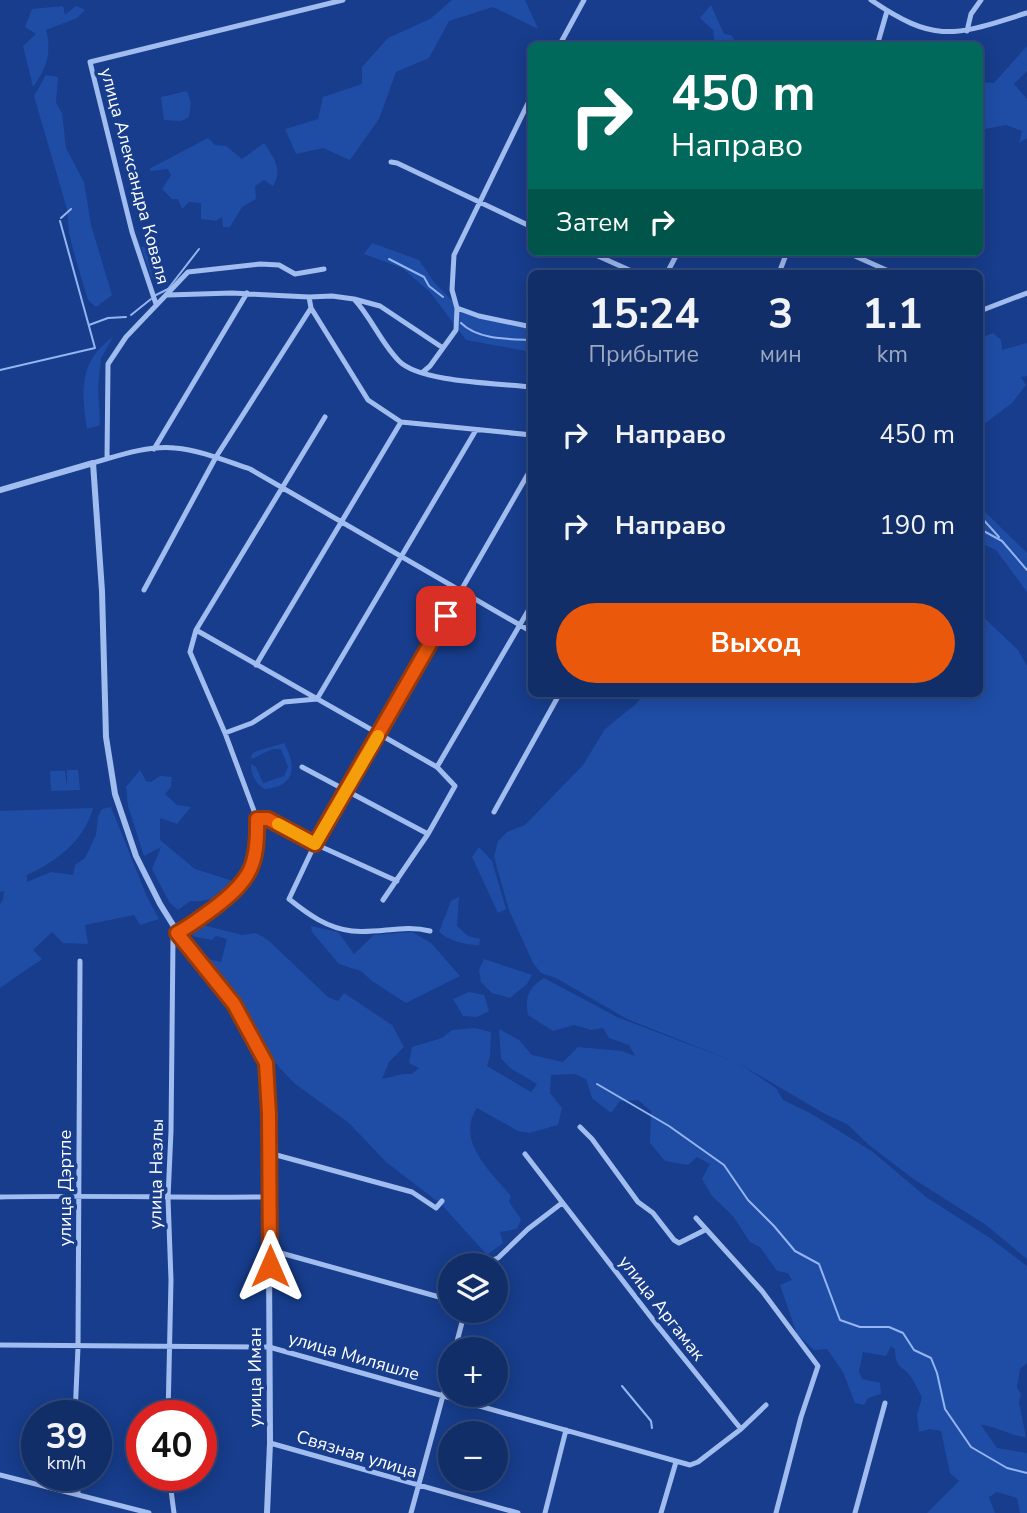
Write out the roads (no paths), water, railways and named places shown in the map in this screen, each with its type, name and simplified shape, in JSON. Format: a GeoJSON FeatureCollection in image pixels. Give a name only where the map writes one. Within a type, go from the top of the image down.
{"type":"FeatureCollection","features":[{"type":"Feature","properties":{"kind":"street","name":"улица Александра Коваля"},"geometry":{"type":"LineString","coordinates":[[156,304],[132,232],[90,62],[343,0]]}},
{"type":"Feature","properties":{"kind":"street"},"geometry":{"type":"LineString","coordinates":[[561,42],[584,0]]}},
{"type":"Feature","properties":{"kind":"street"},"geometry":{"type":"LineString","coordinates":[[871,0],[917,26],[936,32],[967,31],[1027,13]]}},
{"type":"Feature","properties":{"kind":"street"},"geometry":{"type":"LineString","coordinates":[[967,31],[971,14],[981,0]]}},
{"type":"Feature","properties":{"kind":"street"},"geometry":{"type":"LineString","coordinates":[[878,42],[887,11]]}},
{"type":"Feature","properties":{"kind":"street"},"geometry":{"type":"LineString","coordinates":[[423,372],[456,330],[457,308],[452,290],[454,255],[528,103]]}},
{"type":"Feature","properties":{"kind":"street"},"geometry":{"type":"LineString","coordinates":[[391,162],[528,225]]}},
{"type":"Feature","properties":{"kind":"street"},"geometry":{"type":"LineString","coordinates":[[598,256],[629,270]]}},
{"type":"Feature","properties":{"kind":"street"},"geometry":{"type":"LineString","coordinates":[[855,256],[886,270]]}},
{"type":"Feature","properties":{"kind":"street"},"geometry":{"type":"LineString","coordinates":[[110,459],[108,364],[126,337],[188,272],[260,264],[279,265],[295,274],[324,269]]}},
{"type":"Feature","properties":{"kind":"street"},"geometry":{"type":"LineString","coordinates":[[168,295],[247,293],[354,299],[380,306],[443,348]]}},
{"type":"Feature","properties":{"kind":"street"},"geometry":{"type":"LineString","coordinates":[[154,449],[247,293]]}},
{"type":"Feature","properties":{"kind":"street"},"geometry":{"type":"LineString","coordinates":[[983,310],[1027,293]]}},
{"type":"Feature","properties":{"kind":"street"},"geometry":{"type":"LineString","coordinates":[[309,298],[311,308],[368,400],[388,414],[401,422],[528,435]]}},
{"type":"Feature","properties":{"kind":"street"},"geometry":{"type":"LineString","coordinates":[[354,299],[399,360],[411,369],[440,379],[528,387]]}},
{"type":"Feature","properties":{"kind":"street"},"geometry":{"type":"LineString","coordinates":[[144,590],[216,457],[311,308]]}},
{"type":"Feature","properties":{"kind":"street"},"geometry":{"type":"LineString","coordinates":[[457,308],[479,316],[528,326]]}},
{"type":"Feature","properties":{"kind":"street"},"geometry":{"type":"LineString","coordinates":[[177,933],[239,888],[247,878],[257,845],[257,819],[225,733],[190,652],[196,630],[325,417]]}},
{"type":"Feature","properties":{"kind":"street"},"geometry":{"type":"LineString","coordinates":[[256,665],[401,422]]}},
{"type":"Feature","properties":{"kind":"street"},"geometry":{"type":"LineString","coordinates":[[317,699],[477,430]]}},
{"type":"Feature","properties":{"kind":"street"},"geometry":{"type":"LineString","coordinates":[[0,490],[93,463],[154,449],[174,447],[216,457],[250,469],[283,487],[528,630]]}},
{"type":"Feature","properties":{"kind":"street","name":"улица Иман"},"geometry":{"type":"LineString","coordinates":[[93,463],[102,591],[106,737],[115,794],[145,877],[177,933],[234,1004],[266,1063],[269,1087],[270,1250],[270,1443],[267,1513]]}},
{"type":"Feature","properties":{"kind":"street"},"geometry":{"type":"LineString","coordinates":[[430,931],[415,927],[354,931],[333,927],[313,918],[289,899],[315,844],[528,474]]}},
{"type":"Feature","properties":{"kind":"street"},"geometry":{"type":"LineString","coordinates":[[437,767],[528,611]]}},
{"type":"Feature","properties":{"kind":"street"},"geometry":{"type":"LineString","coordinates":[[196,630],[437,767],[455,786],[428,834],[383,900]]}},
{"type":"Feature","properties":{"kind":"street"},"geometry":{"type":"LineString","coordinates":[[494,812],[558,697]]}},
{"type":"Feature","properties":{"kind":"street"},"geometry":{"type":"LineString","coordinates":[[225,733],[252,723],[284,702],[317,699]]}},
{"type":"Feature","properties":{"kind":"street"},"geometry":{"type":"LineString","coordinates":[[302,768],[428,834]]}},
{"type":"Feature","properties":{"kind":"street"},"geometry":{"type":"LineString","coordinates":[[257,819],[268,819],[315,844],[397,881]]}},
{"type":"Feature","properties":{"kind":"street","name":"улица Назлы"},"geometry":{"type":"LineString","coordinates":[[168,1400],[171,1280],[167,1198],[171,1131],[171,970],[173,939],[177,933]]}},
{"type":"Feature","properties":{"kind":"street","name":"улица Дэртле"},"geometry":{"type":"LineString","coordinates":[[76,1400],[80,961]]}},
{"type":"Feature","properties":{"kind":"street"},"geometry":{"type":"LineString","coordinates":[[580,1127],[592,1139],[638,1202],[653,1213],[674,1240],[680,1243],[705,1230]]}},
{"type":"Feature","properties":{"kind":"street"},"geometry":{"type":"LineString","coordinates":[[269,1153],[412,1192],[436,1208],[442,1201]]}},
{"type":"Feature","properties":{"kind":"street","name":"улица Аргамак"},"geometry":{"type":"LineString","coordinates":[[524,1154],[741,1429]]}},
{"type":"Feature","properties":{"kind":"street"},"geometry":{"type":"LineString","coordinates":[[0,1197],[269,1197]]}},
{"type":"Feature","properties":{"kind":"street"},"geometry":{"type":"LineString","coordinates":[[503,1253],[528,1229],[562,1203]]}},
{"type":"Feature","properties":{"kind":"street"},"geometry":{"type":"LineString","coordinates":[[696,1218],[762,1291],[818,1366],[801,1417],[776,1513]]}},
{"type":"Feature","properties":{"kind":"street"},"geometry":{"type":"LineString","coordinates":[[270,1250],[438,1297]]}},
{"type":"Feature","properties":{"kind":"street","name":"улица Миляшле"},"geometry":{"type":"LineString","coordinates":[[0,1345],[269,1347],[438,1394]]}},
{"type":"Feature","properties":{"kind":"street"},"geometry":{"type":"LineString","coordinates":[[855,1513],[885,1403]]}},
{"type":"Feature","properties":{"kind":"street"},"geometry":{"type":"LineString","coordinates":[[741,1429],[766,1405]]}},
{"type":"Feature","properties":{"kind":"street"},"geometry":{"type":"LineString","coordinates":[[411,1513],[440,1407]]}},
{"type":"Feature","properties":{"kind":"street","name":"улица Миляшле"},"geometry":{"type":"LineString","coordinates":[[485,1407],[691,1465],[741,1429]]}},
{"type":"Feature","properties":{"kind":"street"},"geometry":{"type":"LineString","coordinates":[[545,1513],[566,1430]]}},
{"type":"Feature","properties":{"kind":"street","name":"Связная улица"},"geometry":{"type":"LineString","coordinates":[[270,1443],[418,1487],[518,1513]]}},
{"type":"Feature","properties":{"kind":"street"},"geometry":{"type":"LineString","coordinates":[[661,1513],[676,1462]]}},
{"type":"Feature","properties":{"kind":"street"},"geometry":{"type":"LineString","coordinates":[[0,1475],[149,1513]]}},
{"type":"Feature","properties":{"kind":"street"},"geometry":{"type":"LineString","coordinates":[[171,1491],[174,1513]]}},
{"type":"Feature","properties":{"kind":"waterway"},"geometry":{"type":"LineString","coordinates":[[61,218],[71,209]]}},
{"type":"Feature","properties":{"kind":"waterway"},"geometry":{"type":"LineString","coordinates":[[0,370],[95,348],[60,221]]}},
{"type":"Feature","properties":{"kind":"waterway"},"geometry":{"type":"LineString","coordinates":[[156,295],[168,289],[199,249]]}},
{"type":"Feature","properties":{"kind":"waterway"},"geometry":{"type":"LineString","coordinates":[[389,259],[424,277],[429,286],[443,297]]}},
{"type":"Feature","properties":{"kind":"waterway"},"geometry":{"type":"LineString","coordinates":[[131,315],[151,299]]}},
{"type":"Feature","properties":{"kind":"waterway"},"geometry":{"type":"LineString","coordinates":[[89,325],[108,318],[126,317]]}},
{"type":"Feature","properties":{"kind":"waterway"},"geometry":{"type":"LineString","coordinates":[[461,323],[485,336],[528,340]]}},
{"type":"Feature","properties":{"kind":"waterway"},"geometry":{"type":"LineString","coordinates":[[983,519],[999,537]]}},
{"type":"Feature","properties":{"kind":"waterway"},"geometry":{"type":"LineString","coordinates":[[983,531],[1002,541],[1027,570]]}},
{"type":"Feature","properties":{"kind":"waterway"},"geometry":{"type":"LineString","coordinates":[[597,1084],[669,1126],[724,1165],[748,1200],[795,1251],[819,1264],[840,1320],[860,1327],[889,1327],[903,1333],[914,1350],[931,1358],[945,1409],[971,1447],[1007,1468],[1027,1473]]}},
{"type":"Feature","properties":{"kind":"waterway"},"geometry":{"type":"LineString","coordinates":[[622,1386],[651,1421],[652,1428]]}}]}
